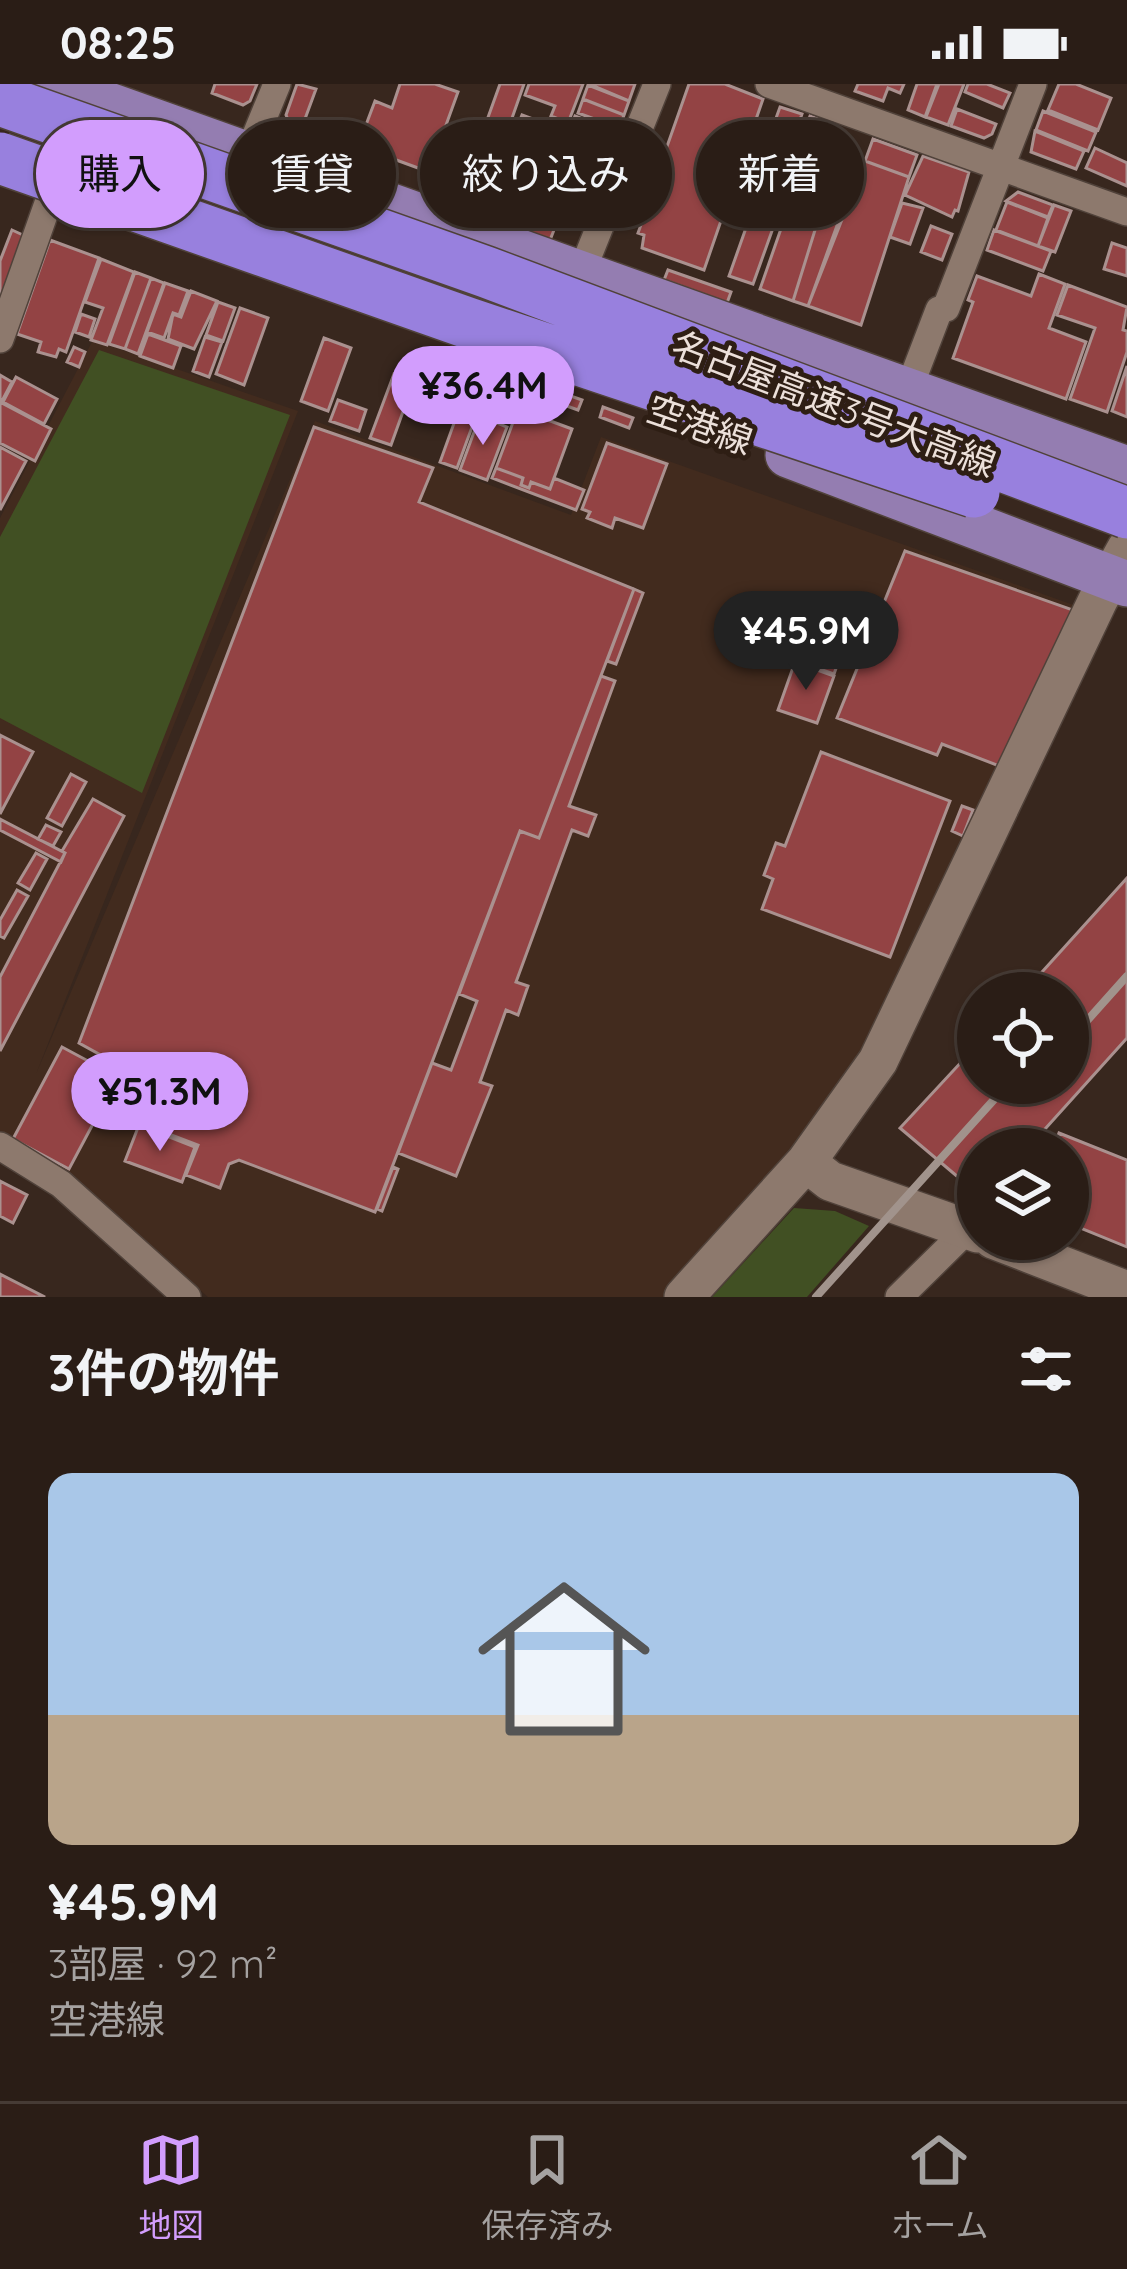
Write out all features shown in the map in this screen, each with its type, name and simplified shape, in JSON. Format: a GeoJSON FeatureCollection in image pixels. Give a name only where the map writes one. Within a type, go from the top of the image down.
{"type":"FeatureCollection","features":[{"type":"Feature","properties":{"kind":"highway","name":"名古屋高速3号大高線"},"geometry":{"type":"LineString","coordinates":[[0,100],[486,272],[1127,513]]}},
{"type":"Feature","properties":{"kind":"highway","name":"名古屋高速3号大高線"},"geometry":{"type":"LineString","coordinates":[[0,158],[468,323],[1122,564]]}},
{"type":"Feature","properties":{"kind":"main road"},"geometry":{"type":"LineString","coordinates":[[50,84],[228,150]]}},
{"type":"Feature","properties":{"kind":"main road","name":"空港線"},"geometry":{"type":"LineString","coordinates":[[0,174],[36,186]]}},
{"type":"Feature","properties":{"kind":"main road"},"geometry":{"type":"LineString","coordinates":[[396,209],[1127,469]]}},
{"type":"Feature","properties":{"kind":"main road","name":"空港線"},"geometry":{"type":"LineString","coordinates":[[151,228],[542,370],[1122,564]]}},
{"type":"Feature","properties":{"kind":"street"},"geometry":{"type":"LineString","coordinates":[[262,120],[277,84]]}},
{"type":"Feature","properties":{"kind":"street"},"geometry":{"type":"LineString","coordinates":[[542,370],[657,84]]}},
{"type":"Feature","properties":{"kind":"street"},"geometry":{"type":"LineString","coordinates":[[770,84],[839,96],[999,166],[1127,212]]}},
{"type":"Feature","properties":{"kind":"street"},"geometry":{"type":"LineString","coordinates":[[908,392],[939,310],[946,308],[1033,84]]}},
{"type":"Feature","properties":{"kind":"street"},"geometry":{"type":"LineString","coordinates":[[0,339],[39,228]]}},
{"type":"Feature","properties":{"kind":"street"},"geometry":{"type":"LineString","coordinates":[[683,1297],[806,1162],[878,1061],[1122,564]]}},
{"type":"Feature","properties":{"kind":"street"},"geometry":{"type":"LineString","coordinates":[[0,1146],[61,1184],[187,1297]]}},
{"type":"Feature","properties":{"kind":"street"},"geometry":{"type":"LineString","coordinates":[[806,1162],[830,1181],[957,1226]]}},
{"type":"Feature","properties":{"kind":"street"},"geometry":{"type":"LineString","coordinates":[[899,1297],[957,1252]]}},
{"type":"Feature","properties":{"kind":"street"},"geometry":{"type":"LineString","coordinates":[[1050,1260],[1126,1288]]}},
{"type":"Feature","properties":{"kind":"shaded area"},"geometry":{"type":"Polygon","coordinates":[[[93,340],[298,411],[36,1074],[315,421],[571,515],[601,437],[1079,607],[870,1039],[793,1152],[663,1297],[208,1297],[69,1176],[0,1134],[0,518],[93,340]]]}},
{"type":"Feature","properties":{"kind":"green space"},"geometry":{"type":"Polygon","coordinates":[[[99,350],[290,415],[142,793],[0,718],[0,537],[99,350]]]}},
{"type":"Feature","properties":{"kind":"green space"},"geometry":{"type":"Polygon","coordinates":[[[794,1208],[835,1211],[869,1226],[807,1297],[712,1297],[794,1208]]]}},
{"type":"Feature","properties":{"kind":"building"},"geometry":{"type":"Polygon","coordinates":[[[215,84],[257,84],[250,101],[243,105],[212,93],[215,84]]]}},
{"type":"Feature","properties":{"kind":"building"},"geometry":{"type":"Polygon","coordinates":[[[297,84],[316,89],[305,120],[288,120],[297,84]]]}},
{"type":"Feature","properties":{"kind":"building"},"geometry":{"type":"Polygon","coordinates":[[[400,84],[435,84],[458,92],[448,120],[420,120],[420,169],[396,160],[396,120],[368,120],[375,101],[392,108],[400,84]]]}},
{"type":"Feature","properties":{"kind":"building"},"geometry":{"type":"Polygon","coordinates":[[[500,84],[524,84],[511,120],[487,120],[500,84]]]}},
{"type":"Feature","properties":{"kind":"building"},"geometry":{"type":"Polygon","coordinates":[[[529,84],[583,84],[569,120],[551,116],[555,106],[525,95],[529,84]]]}},
{"type":"Feature","properties":{"kind":"building"},"geometry":{"type":"Polygon","coordinates":[[[589,84],[635,84],[629,101],[589,84]]]}},
{"type":"Feature","properties":{"kind":"building"},"geometry":{"type":"Polygon","coordinates":[[[689,84],[725,84],[763,99],[756,120],[696,120],[696,228],[718,228],[704,270],[642,248],[644,235],[638,233],[640,228],[672,228],[672,132],[689,84]]]}},
{"type":"Feature","properties":{"kind":"building"},"geometry":{"type":"Polygon","coordinates":[[[858,84],[904,84],[900,93],[888,88],[883,101],[855,91],[858,84]]]}},
{"type":"Feature","properties":{"kind":"building"},"geometry":{"type":"Polygon","coordinates":[[[917,84],[937,84],[925,117],[908,110],[917,84]]]}},
{"type":"Feature","properties":{"kind":"building"},"geometry":{"type":"Polygon","coordinates":[[[939,84],[964,84],[948,125],[926,117],[939,84]]]}},
{"type":"Feature","properties":{"kind":"building"},"geometry":{"type":"Polygon","coordinates":[[[968,84],[987,84],[1010,93],[1003,108],[965,92],[968,84]]]}},
{"type":"Feature","properties":{"kind":"building"},"geometry":{"type":"Polygon","coordinates":[[[1059,84],[1076,84],[1111,98],[1098,130],[1048,110],[1059,84]]]}},
{"type":"Feature","properties":{"kind":"building"},"geometry":{"type":"Polygon","coordinates":[[[588,85],[629,101],[624,115],[583,99],[588,85]]]}},
{"type":"Feature","properties":{"kind":"building"},"geometry":{"type":"Polygon","coordinates":[[[583,99],[624,115],[622,120],[597,120],[578,113],[583,99]]]}},
{"type":"Feature","properties":{"kind":"building"},"geometry":{"type":"Polygon","coordinates":[[[780,107],[802,114],[800,120],[775,120],[780,107]]]}},
{"type":"Feature","properties":{"kind":"building"},"geometry":{"type":"Polygon","coordinates":[[[957,109],[996,124],[992,134],[984,138],[951,126],[957,109]]]}},
{"type":"Feature","properties":{"kind":"building"},"geometry":{"type":"Polygon","coordinates":[[[1043,111],[1096,132],[1088,151],[1036,130],[1043,111]]]}},
{"type":"Feature","properties":{"kind":"building"},"geometry":{"type":"Polygon","coordinates":[[[1035,131],[1084,151],[1076,169],[1031,152],[1035,131]]]}},
{"type":"Feature","properties":{"kind":"building"},"geometry":{"type":"Polygon","coordinates":[[[873,139],[917,155],[909,177],[865,161],[873,139]]]}},
{"type":"Feature","properties":{"kind":"building"},"geometry":{"type":"Polygon","coordinates":[[[1095,148],[1127,163],[1127,186],[1086,168],[1095,148]]]}},
{"type":"Feature","properties":{"kind":"building"},"geometry":{"type":"Polygon","coordinates":[[[923,156],[969,172],[952,217],[905,195],[923,156]]]}},
{"type":"Feature","properties":{"kind":"building"},"geometry":{"type":"Polygon","coordinates":[[[864,164],[909,177],[861,325],[808,306],[839,228],[864,228],[864,164]]]}},
{"type":"Feature","properties":{"kind":"building"},"geometry":{"type":"Polygon","coordinates":[[[1018,192],[1053,205],[1048,217],[1006,201],[1018,192]]]}},
{"type":"Feature","properties":{"kind":"building"},"geometry":{"type":"Polygon","coordinates":[[[1007,202],[1048,218],[1038,246],[996,230],[1007,202]]]}},
{"type":"Feature","properties":{"kind":"building"},"geometry":{"type":"Polygon","coordinates":[[[902,203],[923,208],[910,244],[890,237],[902,203]]]}},
{"type":"Feature","properties":{"kind":"building"},"geometry":{"type":"Polygon","coordinates":[[[1054,205],[1071,211],[1055,252],[1038,246],[1054,205]]]}},
{"type":"Feature","properties":{"kind":"building"},"geometry":{"type":"Polygon","coordinates":[[[931,226],[952,234],[942,260],[921,252],[931,226]]]}},
{"type":"Feature","properties":{"kind":"building"},"geometry":{"type":"Polygon","coordinates":[[[516,228],[554,230],[550,240],[516,228]]]}},
{"type":"Feature","properties":{"kind":"building"},"geometry":{"type":"Polygon","coordinates":[[[746,228],[773,228],[753,284],[729,276],[746,228]]]}},
{"type":"Feature","properties":{"kind":"building"},"geometry":{"type":"Polygon","coordinates":[[[781,228],[816,228],[793,301],[760,289],[781,228]]]}},
{"type":"Feature","properties":{"kind":"building"},"geometry":{"type":"Polygon","coordinates":[[[816,228],[836,228],[808,306],[793,301],[816,228]]]}},
{"type":"Feature","properties":{"kind":"building"},"geometry":{"type":"Polygon","coordinates":[[[12,230],[25,236],[0,301],[0,261],[12,230]]]}},
{"type":"Feature","properties":{"kind":"building"},"geometry":{"type":"Polygon","coordinates":[[[994,230],[1051,251],[1043,271],[987,250],[994,230]]]}},
{"type":"Feature","properties":{"kind":"building"},"geometry":{"type":"Polygon","coordinates":[[[50,240],[99,258],[66,352],[59,349],[56,357],[38,352],[41,342],[17,334],[50,240]]]}},
{"type":"Feature","properties":{"kind":"building"},"geometry":{"type":"Polygon","coordinates":[[[1112,243],[1127,248],[1127,276],[1104,269],[1112,243]]]}},
{"type":"Feature","properties":{"kind":"building"},"geometry":{"type":"Polygon","coordinates":[[[101,259],[134,272],[107,345],[91,340],[103,308],[85,302],[101,259]]]}},
{"type":"Feature","properties":{"kind":"building"},"geometry":{"type":"Polygon","coordinates":[[[668,270],[731,292],[727,303],[664,280],[668,270]]]}},
{"type":"Feature","properties":{"kind":"building"},"geometry":{"type":"Polygon","coordinates":[[[135,272],[151,278],[125,349],[109,344],[135,272]]]}},
{"type":"Feature","properties":{"kind":"building"},"geometry":{"type":"Polygon","coordinates":[[[1039,274],[1065,284],[1049,328],[1086,342],[1066,399],[953,358],[977,276],[1031,296],[1039,274]]]}},
{"type":"Feature","properties":{"kind":"building"},"geometry":{"type":"Polygon","coordinates":[[[151,278],[164,283],[138,354],[125,349],[151,278]]]}},
{"type":"Feature","properties":{"kind":"building"},"geometry":{"type":"Polygon","coordinates":[[[165,283],[188,291],[164,338],[147,332],[165,283]]]}},
{"type":"Feature","properties":{"kind":"building"},"geometry":{"type":"Polygon","coordinates":[[[1068,285],[1127,307],[1123,330],[1127,331],[1127,352],[1107,412],[1070,399],[1095,328],[1057,315],[1068,285]]]}},
{"type":"Feature","properties":{"kind":"building"},"geometry":{"type":"Polygon","coordinates":[[[191,291],[217,301],[194,349],[168,339],[173,314],[181,317],[191,291]]]}},
{"type":"Feature","properties":{"kind":"building"},"geometry":{"type":"Polygon","coordinates":[[[218,302],[235,308],[223,341],[206,335],[218,302]]]}},
{"type":"Feature","properties":{"kind":"building"},"geometry":{"type":"Polygon","coordinates":[[[240,308],[268,318],[244,385],[216,374],[240,308]]]}},
{"type":"Feature","properties":{"kind":"building"},"geometry":{"type":"Polygon","coordinates":[[[81,314],[95,319],[89,337],[75,332],[81,314]]]}},
{"type":"Feature","properties":{"kind":"building"},"geometry":{"type":"Polygon","coordinates":[[[148,334],[181,346],[173,368],[140,356],[148,334]]]}},
{"type":"Feature","properties":{"kind":"building"},"geometry":{"type":"Polygon","coordinates":[[[205,337],[222,342],[209,377],[193,371],[205,337]]]}},
{"type":"Feature","properties":{"kind":"building"},"geometry":{"type":"Polygon","coordinates":[[[324,338],[351,348],[328,411],[301,401],[324,338]]]}},
{"type":"Feature","properties":{"kind":"building"},"geometry":{"type":"Polygon","coordinates":[[[74,347],[85,352],[79,367],[67,362],[74,347]]]}},
{"type":"Feature","properties":{"kind":"building"},"geometry":{"type":"Polygon","coordinates":[[[1127,366],[1127,417],[1112,411],[1127,366]]]}},
{"type":"Feature","properties":{"kind":"building"},"geometry":{"type":"Polygon","coordinates":[[[394,374],[414,381],[391,445],[370,438],[394,374]]]}},
{"type":"Feature","properties":{"kind":"building"},"geometry":{"type":"Polygon","coordinates":[[[0,375],[12,382],[2,401],[0,399],[0,375]]]}},
{"type":"Feature","properties":{"kind":"building"},"geometry":{"type":"Polygon","coordinates":[[[16,377],[57,399],[44,424],[3,402],[16,377]]]}},
{"type":"Feature","properties":{"kind":"building"},"geometry":{"type":"Polygon","coordinates":[[[525,380],[582,400],[578,410],[522,390],[525,380]]]}},
{"type":"Feature","properties":{"kind":"building"},"geometry":{"type":"Polygon","coordinates":[[[466,390],[483,397],[457,468],[440,462],[466,390]]]}},
{"type":"Feature","properties":{"kind":"building"},"geometry":{"type":"Polygon","coordinates":[[[338,400],[366,410],[359,431],[330,421],[338,400]]]}},
{"type":"Feature","properties":{"kind":"building"},"geometry":{"type":"Polygon","coordinates":[[[0,402],[51,429],[35,461],[0,443],[0,402]]]}},
{"type":"Feature","properties":{"kind":"building"},"geometry":{"type":"Polygon","coordinates":[[[603,407],[633,418],[629,428],[600,417],[603,407]]]}},
{"type":"Feature","properties":{"kind":"building"},"geometry":{"type":"Polygon","coordinates":[[[518,409],[572,429],[550,489],[531,482],[529,488],[521,485],[523,478],[496,468],[518,409]]]}},
{"type":"Feature","properties":{"kind":"building"},"geometry":{"type":"Polygon","coordinates":[[[480,416],[507,427],[487,480],[460,470],[480,416]]]}},
{"type":"Feature","properties":{"kind":"building"},"geometry":{"type":"Polygon","coordinates":[[[314,427],[433,468],[419,502],[634,589],[539,838],[520,831],[375,1212],[239,1160],[229,1164],[220,1188],[186,1175],[198,1145],[140,1123],[155,1085],[79,1043],[314,427]]]}},
{"type":"Feature","properties":{"kind":"building"},"geometry":{"type":"Polygon","coordinates":[[[607,443],[667,464],[643,528],[615,518],[612,528],[587,518],[590,512],[582,509],[607,443]]]}},
{"type":"Feature","properties":{"kind":"building"},"geometry":{"type":"Polygon","coordinates":[[[0,447],[26,461],[0,510],[0,447]]]}},
{"type":"Feature","properties":{"kind":"building"},"geometry":{"type":"Polygon","coordinates":[[[496,468],[523,478],[521,485],[529,488],[531,482],[550,489],[554,478],[584,490],[576,510],[492,478],[496,468]]]}},
{"type":"Feature","properties":{"kind":"building"},"geometry":{"type":"Polygon","coordinates":[[[905,551],[1073,610],[1002,767],[942,744],[937,755],[837,718],[905,551]]]}},
{"type":"Feature","properties":{"kind":"building"},"geometry":{"type":"Polygon","coordinates":[[[634,589],[643,593],[616,664],[607,661],[634,589]]]}},
{"type":"Feature","properties":{"kind":"building"},"geometry":{"type":"Polygon","coordinates":[[[812,613],[851,626],[834,674],[796,661],[812,613]]]}},
{"type":"Feature","properties":{"kind":"building"},"geometry":{"type":"Polygon","coordinates":[[[795,662],[834,676],[817,723],[778,710],[795,662]]]}},
{"type":"Feature","properties":{"kind":"building"},"geometry":{"type":"Polygon","coordinates":[[[601,676],[615,681],[569,806],[596,815],[588,836],[572,830],[516,982],[528,986],[518,1015],[506,1010],[480,1082],[492,1086],[456,1176],[398,1153],[432,1063],[451,1070],[477,1001],[459,994],[520,831],[539,838],[601,676]]]}},
{"type":"Feature","properties":{"kind":"building"},"geometry":{"type":"Polygon","coordinates":[[[0,735],[33,752],[0,814],[0,735]]]}},
{"type":"Feature","properties":{"kind":"building"},"geometry":{"type":"Polygon","coordinates":[[[821,752],[950,801],[890,957],[762,909],[773,879],[764,875],[776,843],[785,846],[821,752]]]}},
{"type":"Feature","properties":{"kind":"building"},"geometry":{"type":"Polygon","coordinates":[[[71,774],[86,782],[62,826],[47,818],[71,774]]]}},
{"type":"Feature","properties":{"kind":"building"},"geometry":{"type":"Polygon","coordinates":[[[93,799],[124,816],[0,1051],[0,977],[93,799]]]}},
{"type":"Feature","properties":{"kind":"building"},"geometry":{"type":"Polygon","coordinates":[[[962,806],[973,810],[963,836],[952,831],[962,806]]]}},
{"type":"Feature","properties":{"kind":"building"},"geometry":{"type":"Polygon","coordinates":[[[0,819],[65,853],[61,862],[0,830],[0,819]]]}},
{"type":"Feature","properties":{"kind":"building"},"geometry":{"type":"Polygon","coordinates":[[[46,825],[61,832],[53,846],[38,839],[46,825]]]}},
{"type":"Feature","properties":{"kind":"building"},"geometry":{"type":"Polygon","coordinates":[[[36,853],[47,859],[30,890],[18,883],[36,853]]]}},
{"type":"Feature","properties":{"kind":"building"},"geometry":{"type":"Polygon","coordinates":[[[1127,878],[1127,1038],[1089,1080],[1089,972],[1042,972],[1127,878]]]}},
{"type":"Feature","properties":{"kind":"building"},"geometry":{"type":"Polygon","coordinates":[[[17,890],[28,896],[4,938],[0,920],[17,890]]]}},
{"type":"Feature","properties":{"kind":"building"},"geometry":{"type":"Polygon","coordinates":[[[62,1047],[118,1077],[69,1169],[13,1139],[62,1047]]]}},
{"type":"Feature","properties":{"kind":"building"},"geometry":{"type":"Polygon","coordinates":[[[957,1067],[957,1104],[1068,1104],[1046,1128],[957,1128],[957,1176],[900,1128],[957,1067]]]}},
{"type":"Feature","properties":{"kind":"building"},"geometry":{"type":"Polygon","coordinates":[[[139,1125],[195,1147],[182,1182],[125,1161],[139,1125]]]}},
{"type":"Feature","properties":{"kind":"building"},"geometry":{"type":"Polygon","coordinates":[[[1089,1145],[1127,1160],[1127,1247],[1089,1232],[1089,1145]]]}},
{"type":"Feature","properties":{"kind":"building"},"geometry":{"type":"Polygon","coordinates":[[[393,1167],[398,1169],[382,1211],[377,1209],[393,1167]]]}},
{"type":"Feature","properties":{"kind":"building"},"geometry":{"type":"Polygon","coordinates":[[[0,1181],[27,1195],[13,1223],[0,1216],[0,1181]]]}},
{"type":"Feature","properties":{"kind":"building"},"geometry":{"type":"Polygon","coordinates":[[[0,1274],[45,1297],[0,1297],[0,1274]]]}},
{"type":"Feature","properties":{"kind":"railway"},"geometry":{"type":"LineString","coordinates":[[1089,1019],[1127,976]]}},
{"type":"Feature","properties":{"kind":"railway"},"geometry":{"type":"LineString","coordinates":[[816,1297],[990,1104]]}}]}
